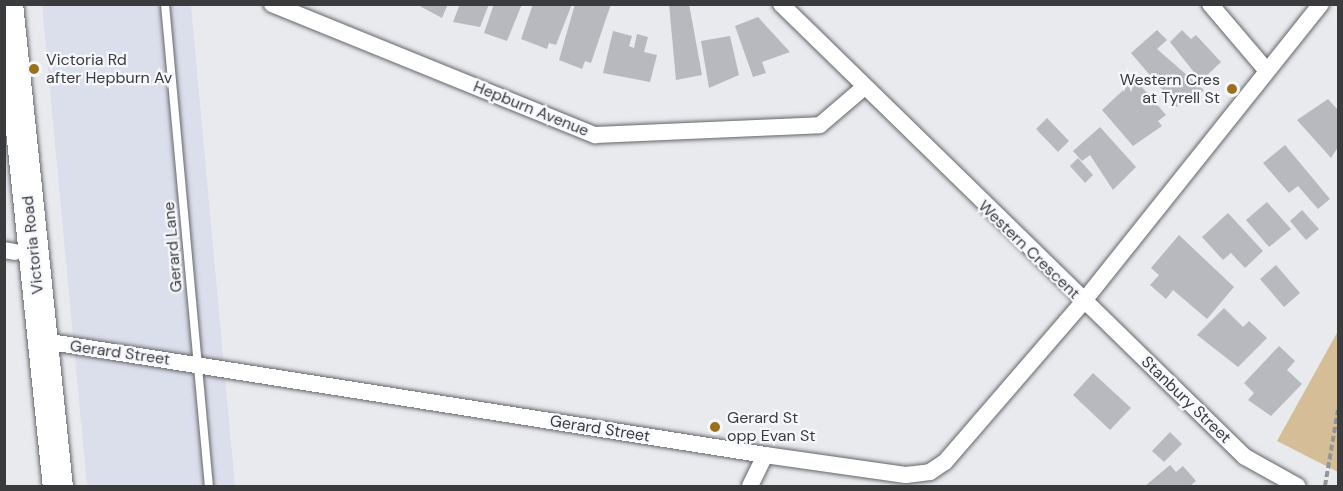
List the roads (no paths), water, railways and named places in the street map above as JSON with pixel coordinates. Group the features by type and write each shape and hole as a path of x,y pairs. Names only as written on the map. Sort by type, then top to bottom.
{"highway":[{"name":"Victoria Road","path":"8,4 58,486"},
{"name":"Victoria Road","path":"4,165 10,251 38,486"}],"street":[{"name":"Hepburn Avenue","path":"272,4 595,135 820,125 862,89"},
{"name":"Western Crescent","path":"781,4 862,89 1083,302 1321,4"},
{"path":"1210,4 1267,71"},
{"name":"Gerard Street","path":"44,341 765,455 906,475 930,472 945,462 1083,302"},
{"name":"Stanbury Street","path":"1083,302 1245,457 1297,486"},
{"path":"750,486 765,455"}],"lane":[{"name":"Gerard Lane","path":"165,4 209,486"}],"place":[{"name":"Victoria Rd after Hepburn Av","path":"34,69"},
{"name":"Western Cres at Tyrell St","path":"1232,89"},
{"name":"Gerard St opp Evan St","path":"715,427"}]}
